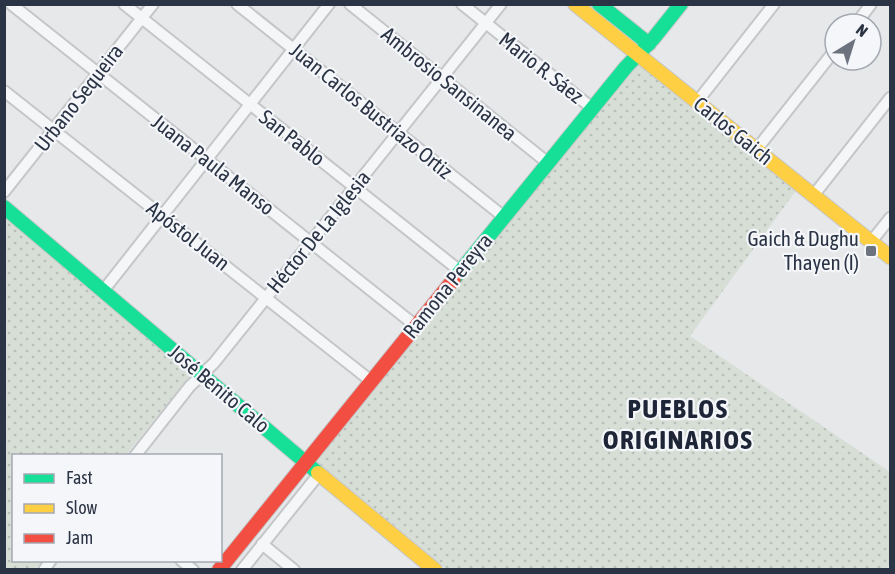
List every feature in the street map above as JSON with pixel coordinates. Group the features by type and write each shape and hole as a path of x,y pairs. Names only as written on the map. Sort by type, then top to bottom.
{"street":[{"name":"Juana Paula Manso","path":"11,4 416,326"},
{"name":"San Pablo","path":"124,4 460,271"},
{"name":"Urbano Sequeira","path":"4,192 153,4"},
{"name":"Juan Carlos Bustriazo Ortiz","path":"237,4 504,217"},
{"path":"103,291 329,4"},
{"name":"Ambrosio Sansinanea","path":"350,4 548,163"},
{"name":"Mario R. Sáez","path":"462,4 592,108"},
{"name":"Héctor De La Iglesia","path":"137,454 190,386 214,363 267,298 501,4"},
{"name":"Carlos Gaich","path":"575,4 891,257"},
{"path":"599,4 649,44"},
{"name":"Ramona Pereyra","path":"219,570 592,108 681,4"},
{"path":"697,102 774,4"},
{"path":"756,150 823,65"},
{"name":"Apóstol Juan","path":"4,91 372,381"},
{"path":"813,196 891,98"},
{"name":"José Benito Calo","path":"4,207 435,570"},
{"path":"871,242 891,218"},
{"path":"242,570 319,474"},
{"path":"262,544 294,570"}],"shaded area":[{"path":"636,62 797,189 690,336 890,472 890,564 886,570 446,569 316,461"},
{"path":"4,217 190,375 127,454 12,454 12,562 41,562 35,569 5,569"}],"traffic: fast":[{"path":"599,4 649,44"},
{"path":"454,279 626,67 653,39 681,4"},
{"path":"4,207 318,473"}],"traffic: slow":[{"path":"575,4 890,257"},
{"path":"318,473 435,570"}],"traffic: jam":[{"path":"219,570 454,279"}],"place":[{"name":"Gaich & Dughu Thayen (I)","path":"871,251"}],"district":[{"name":"PUEBLOS ORIGINARIOS","path":"678,424"}]}
